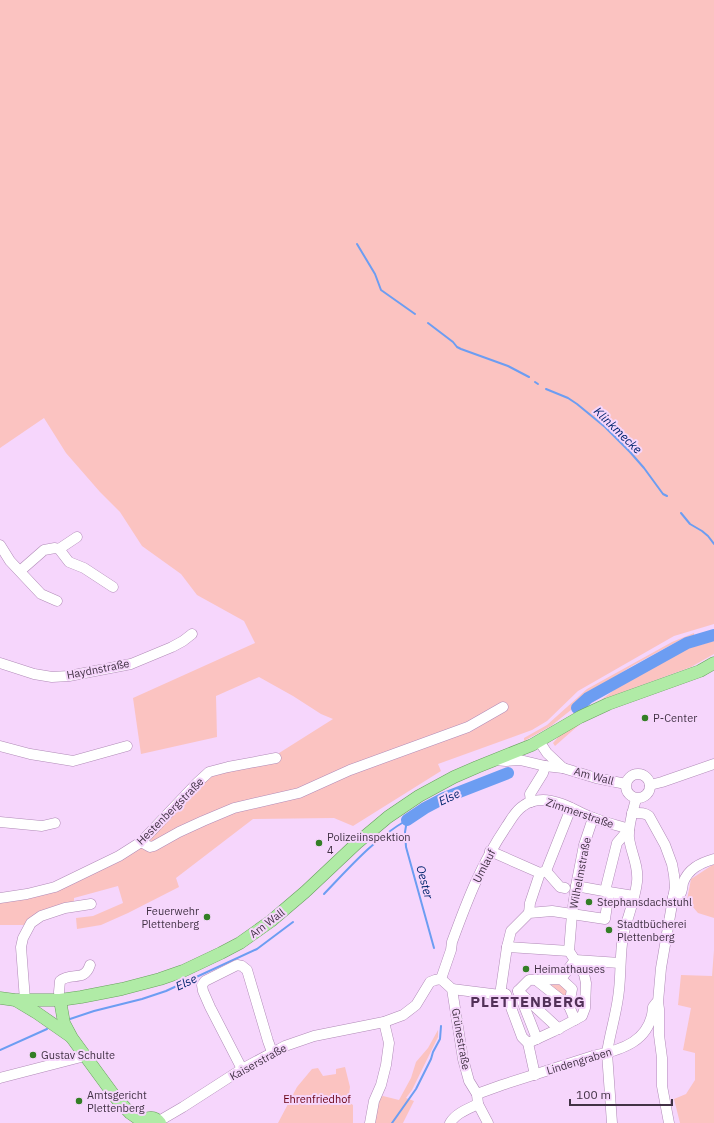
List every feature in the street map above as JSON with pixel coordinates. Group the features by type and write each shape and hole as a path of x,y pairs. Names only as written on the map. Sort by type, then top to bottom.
{"main road":[{"path":"536,743 580,717 608,704 700,671 714,663"},
{"name":"Am Wall","path":"20,1000 60,1000 115,991 156,980 189,968 221,953 240,943 282,911 305,892 357,843 388,817 419,796 447,781 493,760 536,743"},
{"path":"0,998 20,1000 72,1038"},
{"path":"55,1026 51,1017 51,1010 60,1000 64,1023 72,1038 121,1104 142,1122 150,1117 155,1118 159,1122"}],"street":[{"path":"20,571 44,550 55,548 59,549 77,537"},
{"path":"0,546 10,561 41,594 57,601"},
{"path":"59,549 69,562 84,568 113,587"},
{"name":"Haydnstraße","path":"0,663 34,674 52,677 69,676 131,664 172,647 192,634"},
{"path":"141,842 150,847 154,846 191,826 234,808 299,793 350,770 468,727 502,707"},
{"path":"532,802 530,794 543,773 544,766 532,756 531,752 536,743"},
{"name":"Am Wall","path":"536,743 563,768"},
{"path":"0,746 30,754 73,761 127,746"},
{"name":"Hestenbergstraße","path":"0,898 27,894 55,887 119,856 141,842 209,772 276,758"},
{"name":"Am Wall","path":"493,760 520,760 544,766 563,768 596,778 626,784"},
{"path":"650,785 714,764"},
{"path":"637,774 646,777 650,785 650,790 646,796 642,798 636,799 628,794 626,790 626,781 630,777 637,774"},
{"path":"612,1123 606,1053 618,996 623,936 637,884 638,869 630,839 629,829 636,799"},
{"name":"Zimmerstraße","path":"532,802 547,800 593,818 629,829"},
{"name":"Umlauf","path":"441,979 463,912 475,881 490,851 514,815 523,806 532,802"},
{"path":"570,808 530,903 529,912 511,932 507,948 503,995 522,1037 532,1041 582,1016 585,1008 586,983 584,974 569,951 572,914 605,920 607,891 617,843 629,829"},
{"path":"632,813 643,813 649,816 665,845 673,869 675,887 674,897 659,968 658,1002 659,1035 662,1058 662,1086 669,1123"},
{"name":"Wilhelmstraße","path":"529,912 552,911 572,914 572,888 593,818"},
{"path":"0,822 42,826 56,824"},
{"path":"490,851 543,872 560,887 607,891 634,896"},
{"path":"674,897 677,898 680,896 684,880 694,867 705,861 714,859"},
{"path":"20,1000 21,947 23,938 31,923 41,916 65,908 91,904"},
{"path":"507,948 569,951"},
{"path":"575,960 620,963"},
{"path":"561,979 575,960"},
{"path":"60,1000 60,981 64,978 84,975 90,965"},
{"path":"242,1069 203,991 202,985 205,981 237,965 242,966 247,970 272,1052"},
{"path":"441,979 452,989 503,995 518,991 529,980 561,979 572,989"},
{"name":"Kaiserstraße","path":"159,1122 242,1069 285,1046 314,1036 394,1020 411,1010 416,1005 430,982 441,979"},
{"path":"536,980 568,1006 575,1020"},
{"path":"572,989 586,983"},
{"name":"Grünestraße","path":"452,989 463,1059 469,1081 488,1123"},
{"path":"568,1006 572,989"},
{"path":"518,991 559,1028"},
{"path":"518,991 532,1041 535,1075"},
{"name":"Lindengraben","path":"450,1123 453,1118 477,1099 502,1084 627,1046 637,1040 650,1023 652,1007 658,1002"},
{"path":"370,1123 374,1101 381,1085 386,1065 389,1043 384,1022"},
{"path":"0,1078 85,1056"}],"green space":[{"path":"0,0 714,0 714,624 674,636 578,691 547,721 532,730 438,764 441,771 353,826 334,818 253,819 176,878 179,887 101,925 77,929 76,918 93,916 123,903 118,886 74,898 74,903 26,925 0,925 0,898 27,894 119,856 209,772 268,760 333,719 321,714 259,677 216,696 217,737 141,754 133,698 255,643 244,621 197,595 181,574 142,546 120,512 100,492 66,453 44,418 0,448"},
{"path":"694,633 694,635 682,639 632,666 602,685 551,726 524,741 524,738 547,725 587,689 672,642"},
{"path":"714,641 714,654 691,667 601,700 634,675 682,650"},
{"path":"580,724 555,746 553,743 560,735"},
{"path":"714,864 714,918 698,913 687,900 691,879"},
{"path":"714,950 714,1123 680,1123 674,1099 686,1094 695,1080 695,1053 683,1050 691,1008 678,1005 681,975 712,976"},
{"path":"561,979 572,989 569,1006 536,980"},
{"path":"438,1030 438,1037 412,1090 406,1098 414,1101 403,1123 374,1123 376,1099 383,1096 399,1100 411,1078 416,1062 428,1048"},
{"name":"Ehrenfriedhof","path":"345,1067 350,1087 348,1102 353,1105 353,1123 278,1123 297,1087 312,1069 318,1068 323,1076 336,1074 336,1069"}],"waterway":[{"name":"Klinkmecke","path":"357,244 375,274 381,290 415,314"},
{"name":"Klinkmecke","path":"428,323 453,342 457,347 508,366 529,377"},
{"name":"Klinkmecke","path":"546,389 568,398 605,427 630,452 663,494 667,496"},
{"name":"Klinkmecke","path":"681,513 690,524 702,531 714,544"},
{"name":"Else","path":"577,708 588,698 687,643 714,635"},
{"name":"Else","path":"407,820 444,798 508,773"},
{"name":"Oester","path":"407,820 405,832 406,847 434,948"},
{"name":"Else","path":"324,894 373,845 407,820"},
{"name":"Else","path":"70,1019 166,991 257,949 293,922"},
{"name":"Oester","path":"392,1123 416,1089 440,1039 441,1026"},
{"name":"Else","path":"0,1050 47,1029"}],"place":[{"name":"P-Center","path":"645,718"},
{"name":"Polizeiinspektion 4","path":"319,843"},
{"name":"Stephansdachstuhl","path":"589,902"},
{"name":"Feuerwehr Plettenberg","path":"207,917"},
{"name":"Stadtbücherei Plettenberg","path":"609,930"},
{"name":"Heimathauses","path":"526,969"},
{"name":"Gustav Schulte","path":"33,1055"},
{"name":"Amtsgericht Plettenberg","path":"79,1101"}],"district":[{"name":"PLETTENBERG","path":"528,1001"}]}
